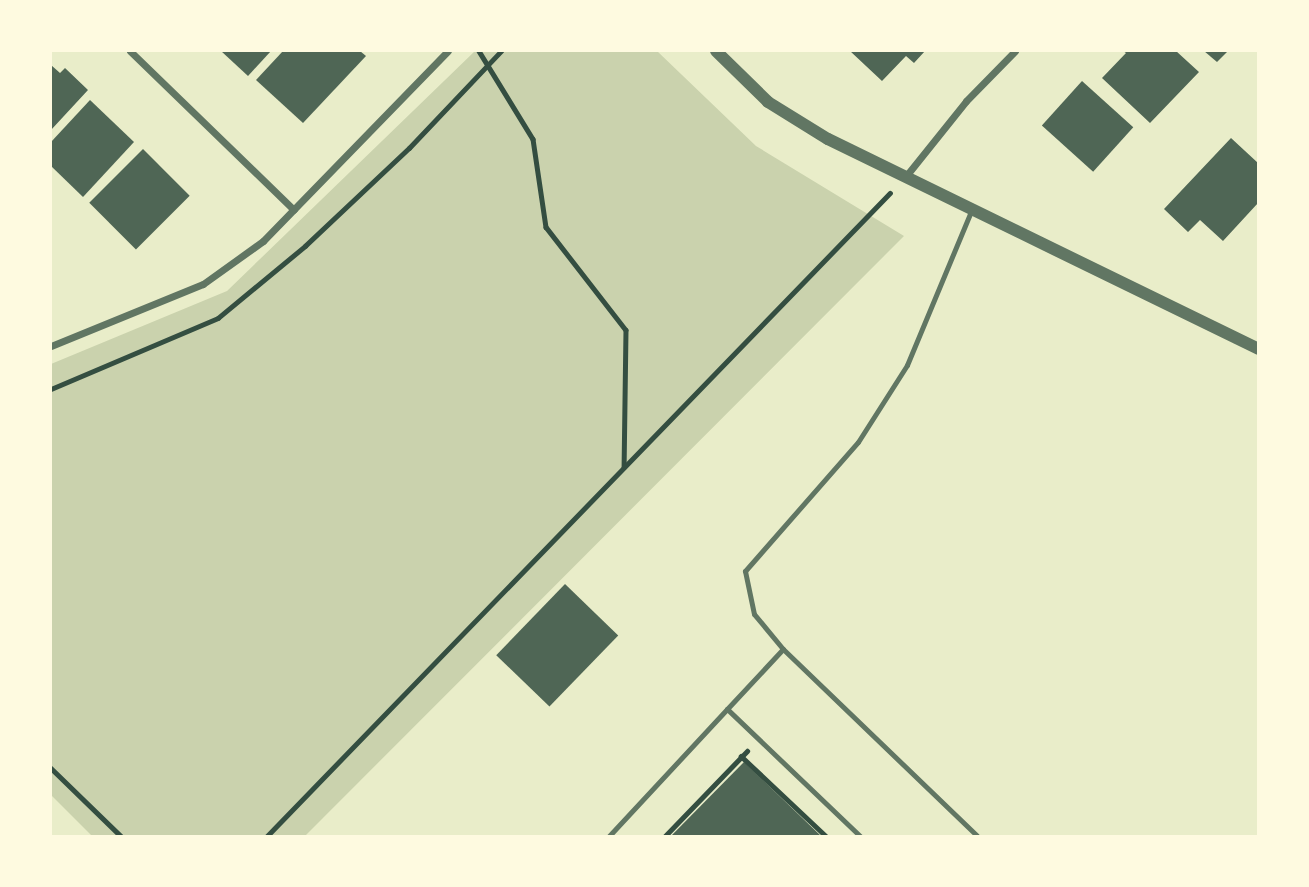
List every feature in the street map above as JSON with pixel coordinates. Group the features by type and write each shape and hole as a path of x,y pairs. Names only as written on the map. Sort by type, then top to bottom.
{"street":[{"path":"130,51 294,209"},
{"path":"51,346 203,284 263,241 448,51"},
{"path":"716,51 768,102 828,139 1258,349"},
{"path":"906,176 966,101 1015,51"}],"lane":[{"path":"972,209 900,376 858,442 745,571 754,614 783,649 977,836"},
{"path":"609,836 783,649"},
{"path":"727,709 860,836"}],"path":[{"path":"479,51 533,139 546,227 626,330 624,467"},
{"path":"267,836 906,176"},
{"path":"665,836 758,739"},
{"path":"741,756 826,836"},
{"path":"51,768 121,836"}],"green space":[{"path":"475,51 657,51 756,146 904,236 305,836 92,836 51,795 51,364 227,291"}],"building":[{"path":"221,51 271,51 248,76"},
{"path":"283,51 360,51 366,56 303,123 256,80"},
{"path":"850,51 925,51 914,63 906,56 882,81"},
{"path":"1123,51 1176,51 1199,72 1150,123 1102,78 1126,53"},
{"path":"1204,51 1228,51 1217,62"},
{"path":"51,65 60,73 65,68 88,90 51,130"},
{"path":"1082,81 1133,127 1093,172 1042,126"},
{"path":"90,100 134,142 83,197 51,166 51,142"},
{"path":"1231,138 1258,163 1258,203 1223,241 1200,220 1188,232 1164,209"},
{"path":"143,149 190,196 136,249 89,203"},
{"path":"565,584 618,635 549,707 496,655"},
{"path":"744,762 821,836 671,836"}]}
